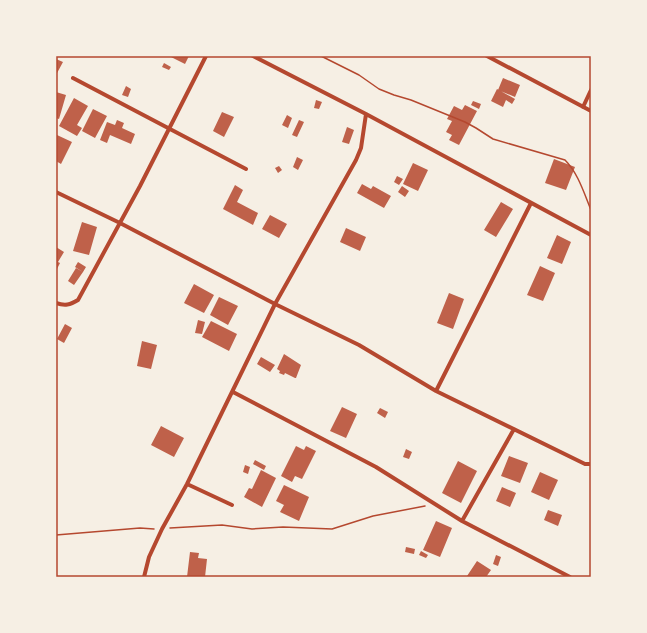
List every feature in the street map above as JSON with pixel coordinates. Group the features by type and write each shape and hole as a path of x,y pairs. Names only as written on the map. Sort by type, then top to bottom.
{"street":[{"path":"56,303 63,306 70,305 78,300 120,223 206,56"},
{"path":"253,56 366,114 591,235"},
{"path":"487,56 591,111"},
{"path":"73,78 246,169"},
{"path":"584,107 591,90"},
{"path":"144,577 149,557 162,529 187,484 275,304 356,160 361,148 366,114"},
{"path":"56,192 120,223 275,304 359,345 436,391 585,464 591,464"},
{"path":"436,391 530,203"},
{"path":"233,392 376,467 462,521 570,577"},
{"path":"462,521 514,429"},
{"path":"187,484 232,505"}],"path":[{"path":"321,56 359,75 379,89 465,122 493,140 565,160 576,176 591,210"},
{"path":"56,534 140,528 162,529 222,525 252,528 283,527 332,529 373,516 425,506"}],"building":[{"path":"189,56 185,64 171,57"},
{"path":"56,59 63,62 56,75"},
{"path":"164,63 171,67 169,70 162,67"},
{"path":"503,78 520,85 515,97 498,90"},
{"path":"126,86 131,89 128,97 122,95"},
{"path":"497,89 515,99 512,104 506,100 503,107 491,101"},
{"path":"56,92 66,95 59,119 56,118"},
{"path":"74,98 88,106 77,125 82,128 77,136 59,126"},
{"path":"316,100 322,102 319,109 314,108"},
{"path":"473,101 481,104 479,109 471,105"},
{"path":"465,105 477,111 459,145 449,140 452,135 446,132 452,121 447,119 454,106 462,110"},
{"path":"93,109 107,116 95,138 82,131"},
{"path":"222,112 234,117 224,137 213,131"},
{"path":"287,115 292,118 288,128 282,125"},
{"path":"117,120 124,123 122,128 135,134 131,144 110,135 107,143 100,140 107,122 115,125"},
{"path":"299,120 304,122 297,137 292,135"},
{"path":"347,127 354,130 349,144 342,142"},
{"path":"57,135 72,142 61,164 56,161"},
{"path":"297,157 303,160 298,170 293,167"},
{"path":"554,159 575,167 566,190 545,183"},
{"path":"413,163 428,170 418,191 403,184"},
{"path":"279,166 282,170 278,173 275,168"},
{"path":"397,176 403,179 399,185 394,182"},
{"path":"362,184 371,189 373,186 391,196 384,208 357,193"},
{"path":"235,185 243,190 237,202 258,213 253,225 223,209"},
{"path":"402,186 409,191 405,197 398,192"},
{"path":"501,202 513,209 496,237 484,230"},
{"path":"270,215 287,224 279,238 262,229"},
{"path":"82,222 97,227 89,255 73,251"},
{"path":"346,228 366,237 360,251 340,242"},
{"path":"557,235 571,242 562,264 547,258"},
{"path":"56,247 64,252 58,262 60,263 56,271"},
{"path":"78,262 86,267 83,272 75,267"},
{"path":"540,266 555,273 543,301 527,295"},
{"path":"76,268 83,272 74,285 68,281"},
{"path":"194,284 214,295 204,313 184,303"},
{"path":"449,293 464,299 453,329 437,323"},
{"path":"219,297 238,306 228,325 210,315"},
{"path":"198,320 205,322 202,334 195,333"},
{"path":"211,321 237,334 229,351 202,337"},
{"path":"65,324 72,328 64,343 57,339"},
{"path":"142,341 157,345 151,369 137,366"},
{"path":"284,354 301,365 296,378 285,373 284,375 279,373 280,371 277,369"},
{"path":"261,357 275,365 270,372 257,364"},
{"path":"342,407 357,414 346,438 330,431"},
{"path":"380,408 388,412 385,418 377,413"},
{"path":"161,426 184,438 174,457 151,445"},
{"path":"296,446 304,450 306,446 316,451 302,479 295,476 292,482 281,476"},
{"path":"406,449 412,452 409,459 403,457"},
{"path":"509,456 528,463 520,483 501,476"},
{"path":"255,460 266,466 264,470 253,464"},
{"path":"458,461 477,471 461,503 442,493"},
{"path":"245,465 250,467 248,474 243,472"},
{"path":"261,470 276,478 262,507 244,497 249,488 252,489"},
{"path":"540,472 558,480 549,500 531,492"},
{"path":"284,485 309,497 299,521 280,512 284,505 276,501"},
{"path":"502,487 516,493 510,507 496,501"},
{"path":"548,510 562,515 558,526 544,520"},
{"path":"436,521 452,528 440,557 423,550"},
{"path":"406,547 415,549 414,554 405,552"},
{"path":"421,551 428,555 426,558 419,555"},
{"path":"190,552 199,553 198,558 207,559 205,577 187,577"},
{"path":"496,555 501,557 498,566 493,564"},
{"path":"477,561 491,570 486,577 467,576"}]}
